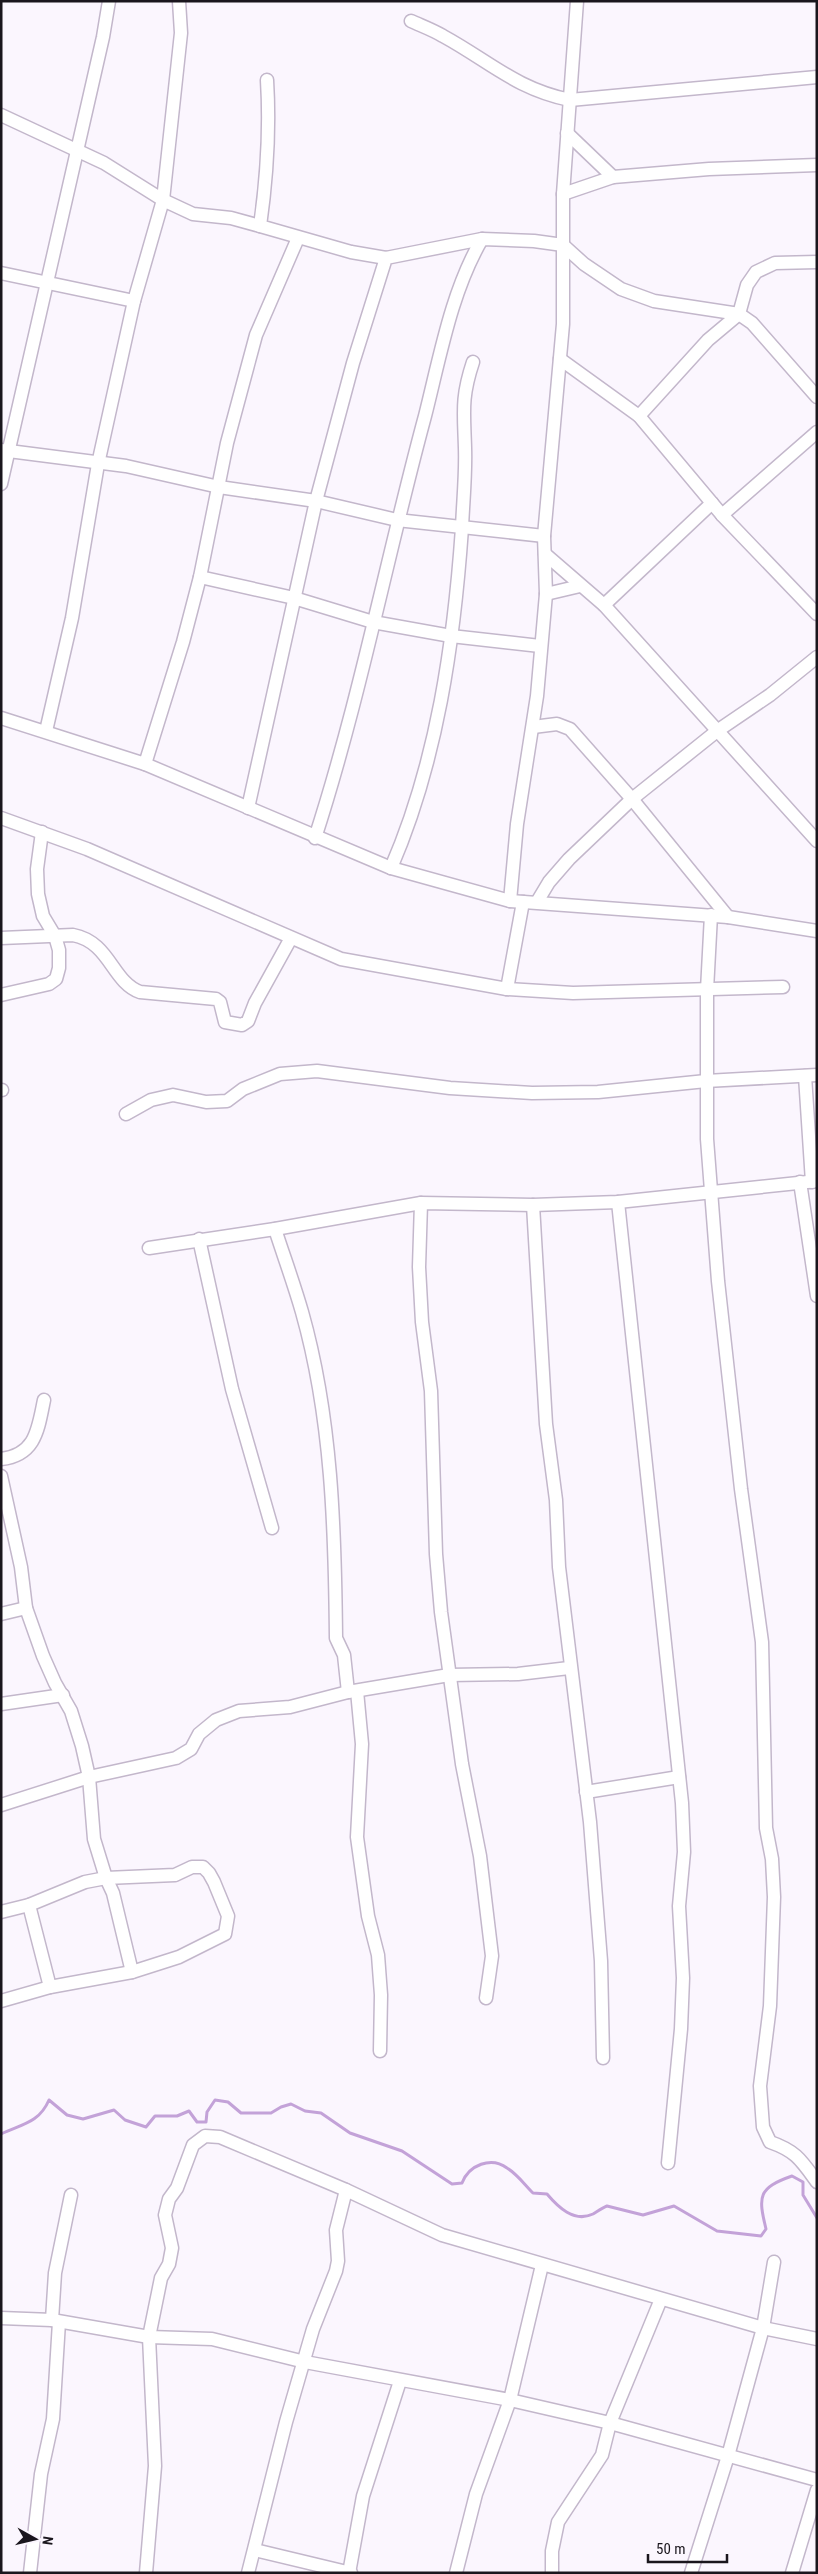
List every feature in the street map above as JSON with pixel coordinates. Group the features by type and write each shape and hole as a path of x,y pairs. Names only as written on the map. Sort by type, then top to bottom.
{"street":[{"path":"1,484 4,451 78,152 109,1"},
{"path":"46,731 72,618 98,464 134,301 163,200 181,33 179,1"},
{"path":"507,989 516,901 517,824 533,727 546,594 544,536 560,359 563,194 577,1"},
{"path":"411,22 444,36 511,79 544,95 570,100 817,77"},
{"path":"260,226 266,185 267,80"},
{"path":"1,115 104,163 163,200 193,214 231,218 370,257 386,258 482,240 534,241 563,245 584,264 621,289 654,301 739,314 752,323 817,397"},
{"path":"568,133 613,177"},
{"path":"563,194 613,177 709,169 817,165"},
{"path":"145,764 184,642 200,577 227,443 256,335 298,238"},
{"path":"315,838 340,755 397,520 452,314 466,270 482,240"},
{"path":"248,808 316,501 348,382 386,258"},
{"path":"639,416 708,340 739,314 747,285 756,272 775,263 817,262"},
{"path":"1,273 134,301"},
{"path":"560,359 639,416 722,515 817,614"},
{"path":"391,868 422,786 436,728 451,636 462,529 465,448 463,420 464,390 473,362"},
{"path":"722,515 817,432"},
{"path":"4,451 126,466 219,487 316,501 397,520 462,529 544,536"},
{"path":"604,605 712,503"},
{"path":"545,554 604,605 716,731 816,839"},
{"path":"200,577 294,598 373,622 451,636 540,646"},
{"path":"546,594 580,586"},
{"path":"537,902 549,882 569,859 632,799 716,731 770,695 817,657"},
{"path":"1,718 145,764 315,838 391,868 516,901 711,915 817,931"},
{"path":"533,727 557,724 570,729 632,799 728,917"},
{"path":"1,818 42,832 341,959 507,989 573,993 782,986"},
{"path":"1,995 49,984 56,979 59,968 59,950 55,936 43,916 38,894 37,869 42,832"},
{"path":"711,915 707,990 707,1139 718,1281 740,1479 762,1642 766,1828 772,1859 774,1897 770,2006 760,2086 763,2127 770,2142 788,2148 800,2158 817,2182"},
{"path":"1,938 84,937 95,944 130,989 140,992 216,999 220,1002 225,1022 242,1025 248,1021 255,1003 291,938"},
{"path":"126,1114 151,1100 173,1095 206,1102 227,1101 243,1089 280,1074 317,1071 450,1088 532,1093 598,1092 706,1081 811,1076 810,1182 817,1296"},
{"path":"148,1248 275,1229 422,1203 533,1204 618,1202 712,1194 810,1182"},
{"path":"618,1202 679,1777 684,1852 679,1906 683,1978 675,2108 668,2163"},
{"path":"422,1203 419,1267 422,1322 431,1391 436,1554 449,1675 480,1856 492,1956 486,1998"},
{"path":"533,1204 546,1424 556,1500 559,1567 586,1792 601,1961 603,2058"},
{"path":"275,1229 302,1313 318,1389 333,1512 336,1638 344,1655 362,1744 357,1837 368,1916 378,1955 381,1995 380,2051"},
{"path":"199,1240 232,1389 272,1528"},
{"path":"1,1459 16,1457 31,1444 38,1427 44,1400"},
{"path":"1,1476 21,1567 26,1608 43,1656 55,1683 63,1695 80,1738 89,1777 94,1839 106,1878 113,1893 132,1972"},
{"path":"1,1614 26,1608"},
{"path":"1,1805 89,1777 176,1758 191,1749 199,1734 216,1720 239,1711 290,1707 352,1692 449,1675 518,1674 570,1668"},
{"path":"1,1704 63,1695"},
{"path":"586,1792 679,1777"},
{"path":"1,1912 29,1905 64,1889 85,1882 106,1878 175,1875 192,1867 203,1867 210,1873 228,1916 225,1934 179,1957 132,1972 50,1986 1,2001"},
{"path":"29,1905 50,1986"},
{"path":"146,2573 155,2466 149,2337 161,2278 169,2264 172,2248 166,2215 169,2199 177,2188 193,2145 205,2136 220,2137 346,2190 442,2236 763,2328 817,2339"},
{"path":"248,2573 286,2422 305,2362 313,2329 336,2271 338,2261 336,2230 346,2190"},
{"path":"30,2573 41,2474 53,2419 56,2321 55,2273 71,2195"},
{"path":"691,2573 728,2456 763,2328 774,2262"},
{"path":"456,2573 476,2494 510,2400 542,2265"},
{"path":"552,2573 552,2551 558,2522 602,2455 610,2423 661,2299"},
{"path":"1,2318 56,2321 149,2337 212,2339 305,2362 510,2400 610,2423 817,2480"},
{"path":"255,2550 350,2573 363,2496 400,2380"},
{"path":"792,2573 817,2490"}],"waterway":[{"path":"1,2134 35,2118 45,2108 49,2100 67,2115 83,2119 114,2110 125,2120 146,2127 155,2116 177,2116 189,2111 197,2122 206,2122 207,2112 215,2100 228,2102 241,2113 271,2113 291,2104 305,2111 321,2113 350,2133 402,2151 452,2184 462,2183 470,2171 481,2164 501,2164 514,2173 533,2193 547,2194 556,2204 573,2215 586,2216 607,2206 643,2215 674,2206 717,2231 761,2236 766,2229 762,2208 763,2195 772,2185 792,2176 803,2182 803,2195 817,2218"}]}
